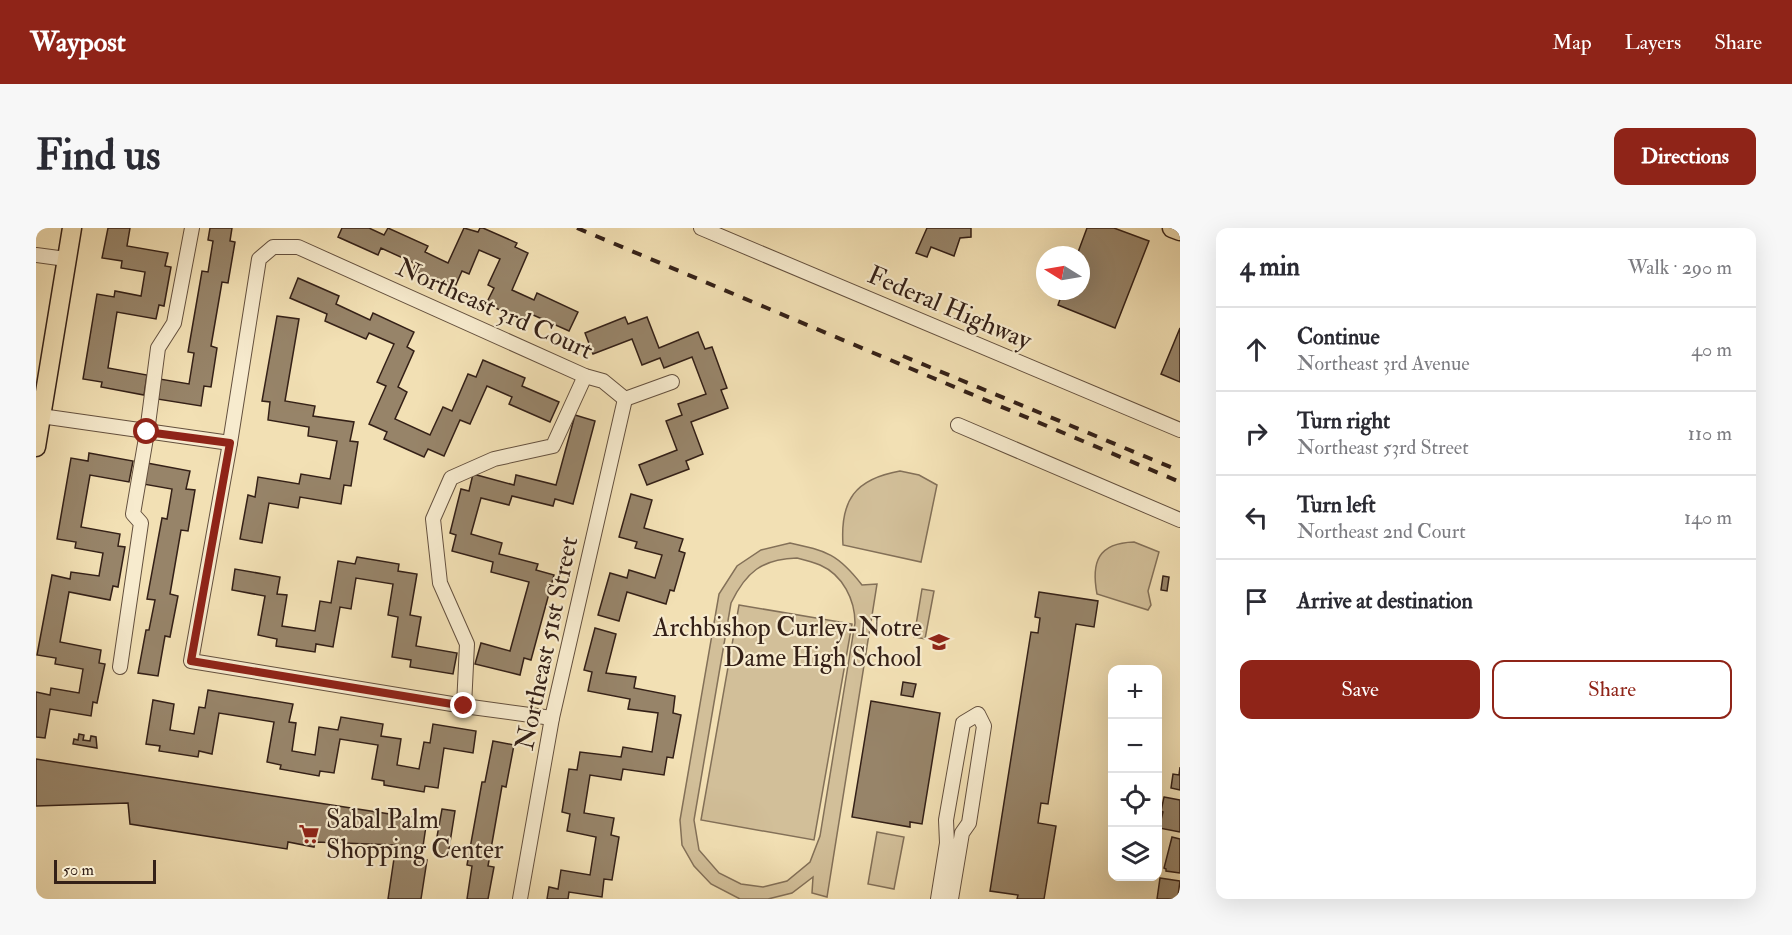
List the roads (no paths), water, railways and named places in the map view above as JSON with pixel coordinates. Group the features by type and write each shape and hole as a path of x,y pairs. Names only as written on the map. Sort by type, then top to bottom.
{"main road":[{"path":"36,447 72,228"},
{"path":"1172,228 1180,231"}],"street":[{"path":"120,666 141,524 133,514 158,348 174,323 192,228"},
{"name":"Federal Highway","path":"701,228 1180,430"},
{"name":"Northeast 3rd Court","path":"230,443 259,259 273,247 298,247 585,376 603,381 625,399"},
{"path":"36,255 66,259"},
{"path":"464,706 466,644 440,583 433,519 451,478 494,459 554,446 585,376"},
{"path":"625,399 672,382"},
{"name":"Northeast 51st Street","path":"520,899 552,718 625,399"},
{"path":"41,416 230,443 191,661 464,706 552,718"},
{"path":"958,425 1180,520"},
{"path":"938,899 947,843 946,820 963,723 978,714 984,726 969,823 962,833 951,899"}],"railway":[{"path":"577,228 1180,482"},
{"path":"903,356 1180,471"}],"place":[{"name":"Archbishop Curley-Notre Dame High School","path":"939,642"},
{"name":"Sabal Palm Shopping Center","path":"309,834"}]}
